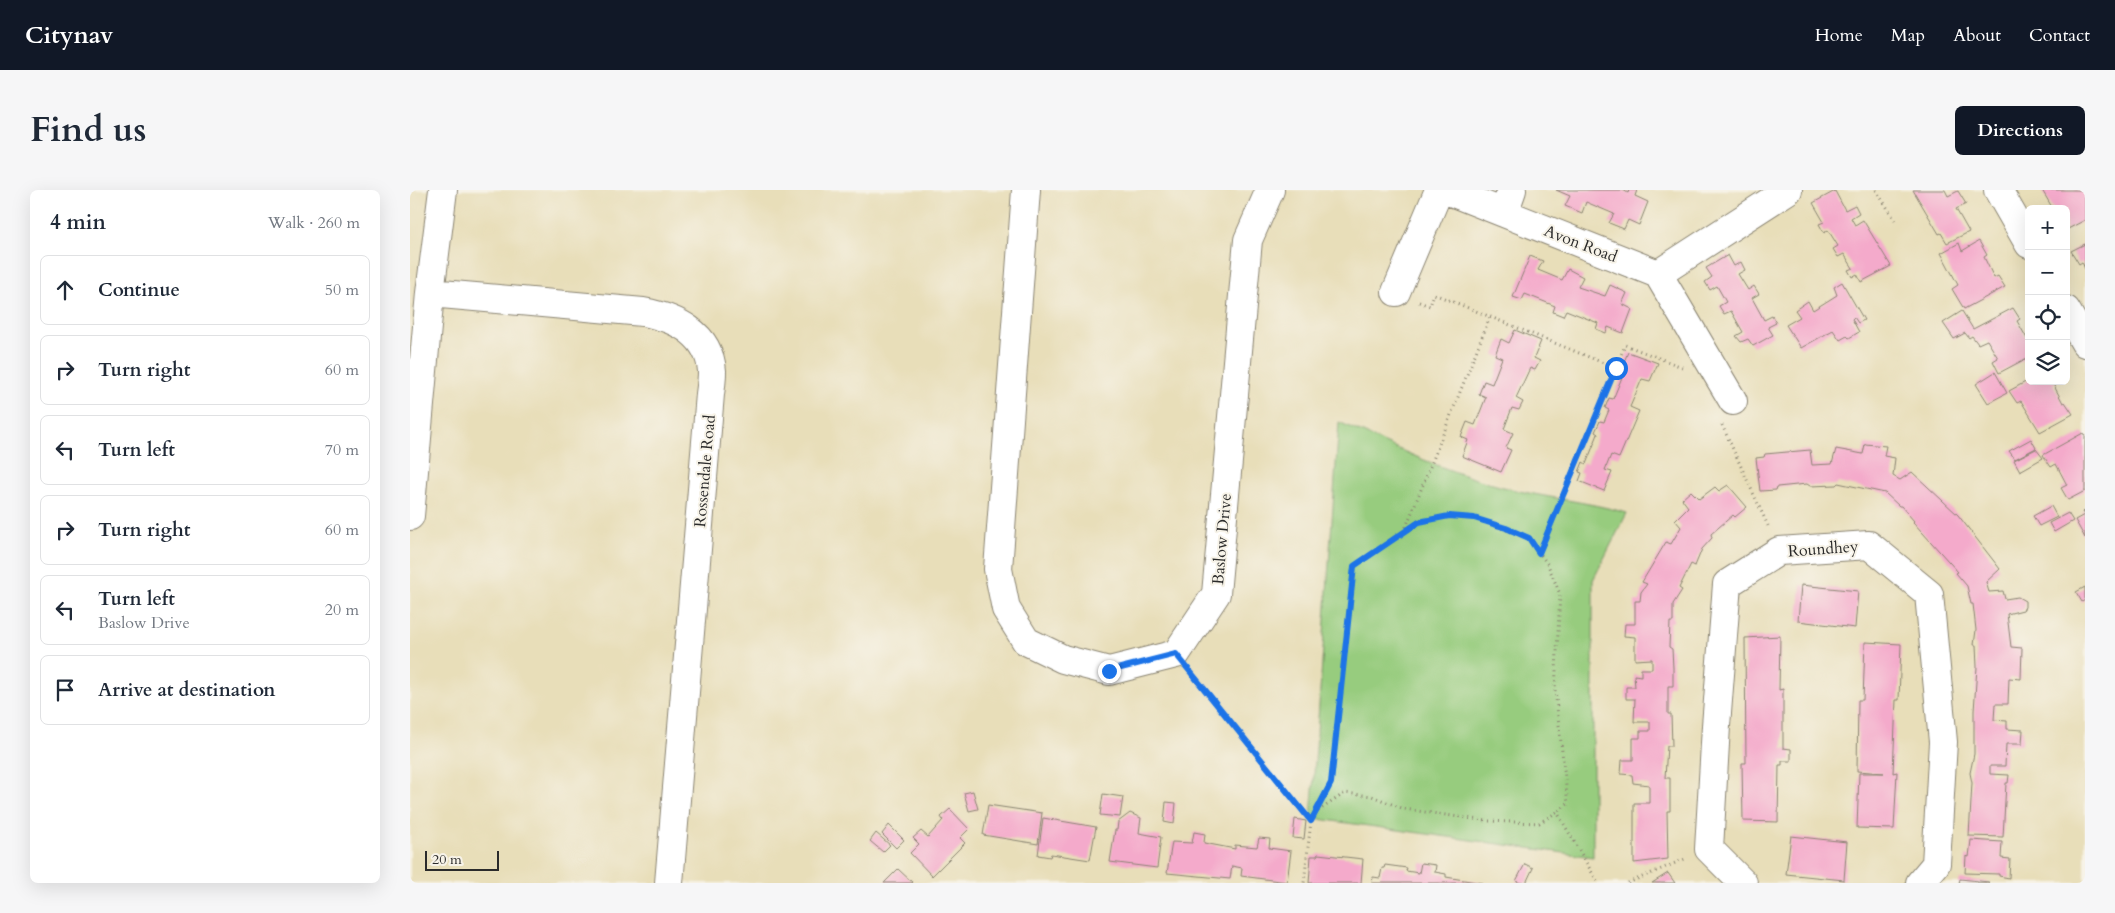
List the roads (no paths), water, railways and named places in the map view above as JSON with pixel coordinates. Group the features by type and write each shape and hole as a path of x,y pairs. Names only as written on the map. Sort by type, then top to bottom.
{"street":[{"path":"410,516 430,293 443,190"},
{"name":"Baslow Drive","path":"1026,190 998,569 1006,609 1026,641 1063,659 1109,671 1176,654 1216,594 1248,240 1270,190"},
{"path":"1396,292 1439,190"},
{"name":"Avon Road","path":"1446,190 1508,202 1658,274"},
{"path":"1728,392 1658,274 1788,190"},
{"path":"1998,190 2025,237"},
{"name":"Rossendale Road","path":"430,293 643,312 660,316 685,326 696,336 709,358 712,371 710,404 669,883"},
{"path":"2070,317 2085,344"},
{"name":"Roundhey","path":"1743,883 1709,850 1716,726 1728,584 1779,551 1869,545 1929,594 1942,742 1936,864 1920,883"}]}
